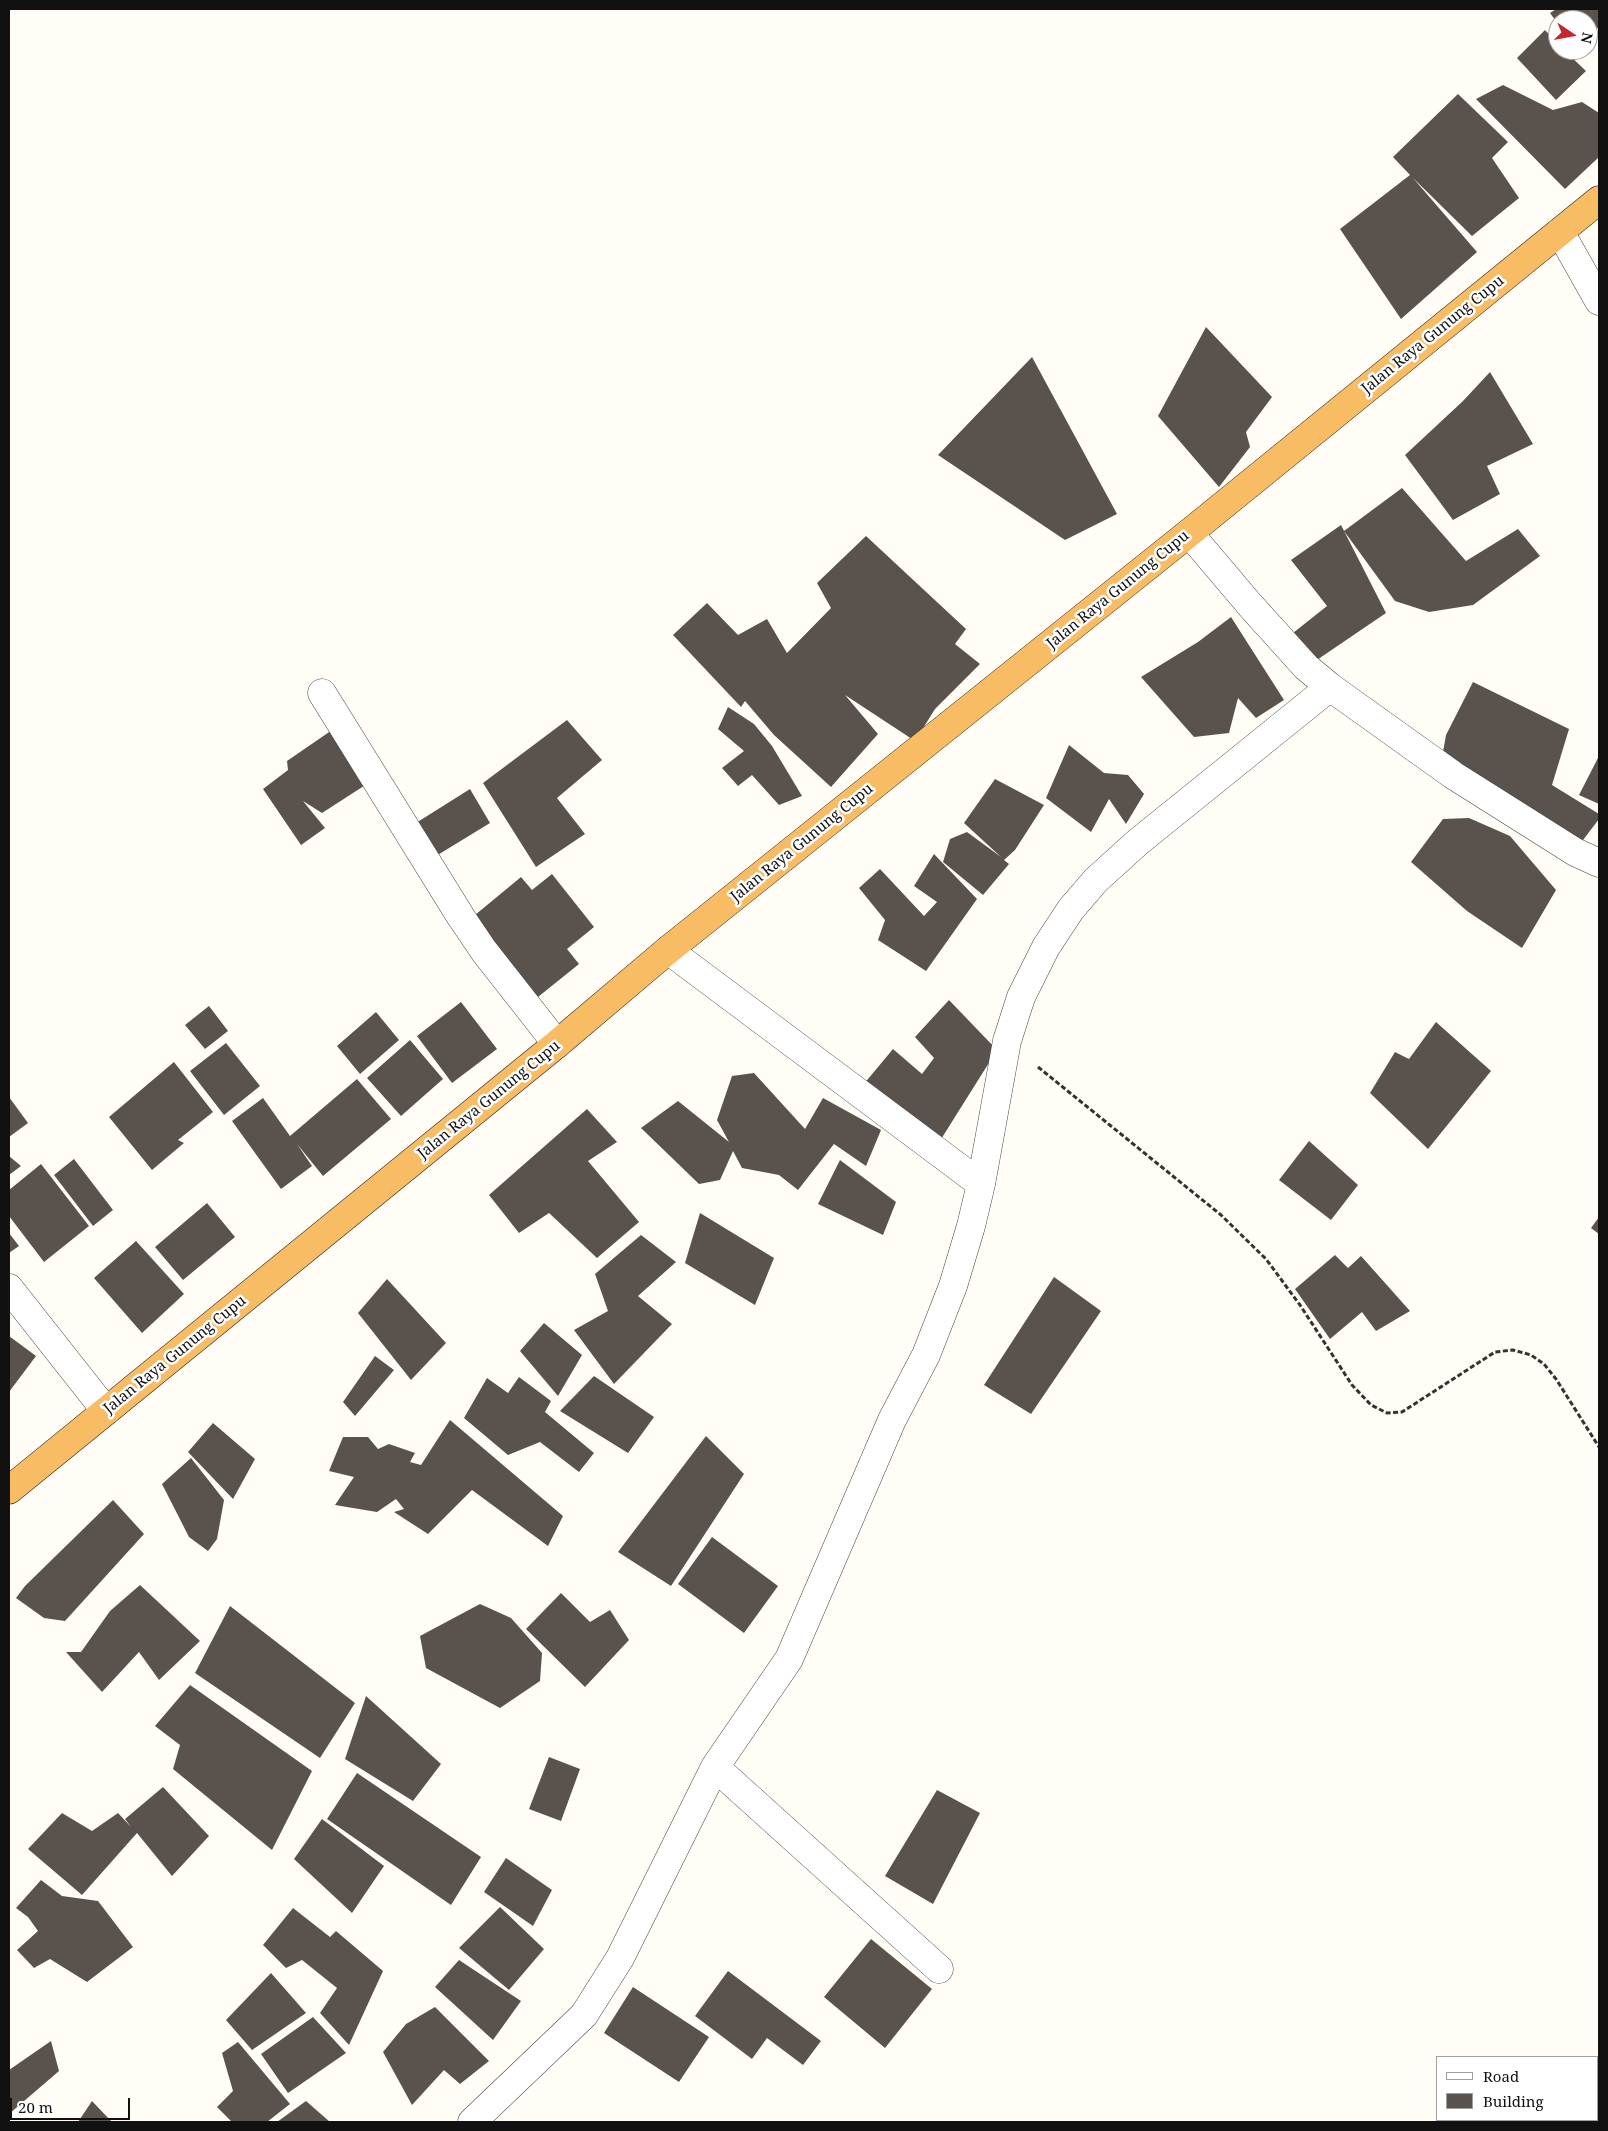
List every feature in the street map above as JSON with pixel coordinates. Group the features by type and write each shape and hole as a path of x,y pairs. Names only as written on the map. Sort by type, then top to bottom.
{"highway":[{"name":"Jalan Raya Gunung Cupu","path":"9,1490 557,1044 668,950 1189,533 1599,200"}],"street":[{"path":"1560,232 1599,300"},
{"path":"1189,533 1306,667 1330,687 1453,776 1575,852 1599,863"},
{"path":"472,2122 584,2015 620,1958 715,1767 789,1659 892,1420 926,1355 953,1286 981,1184 1006,1041 1021,997 1046,947 1071,908 1096,880 1138,842 1330,687"},
{"path":"322,693 461,917 490,958 557,1044"},
{"path":"668,950 981,1184"},
{"path":"9,1288 106,1411"},
{"path":"715,1767 939,1969"}],"path":[{"path":"1006,1041 1221,1215 1266,1259 1300,1305 1352,1385 1371,1405 1387,1413 1402,1412 1494,1352 1513,1350 1531,1355 1544,1364 1556,1379 1599,1447"}],"building":[{"path":"1599,9 1599,27 1598,10 1554,10"},
{"path":"1545,30 1548,33 1548,60 1574,60 1586,71 1556,100 1517,58"},
{"path":"1503,85 1553,110 1582,102 1599,113 1599,157 1565,189 1476,99"},
{"path":"1458,94 1508,142 1492,158 1519,198 1472,236 1413,178 1477,252 1401,319 1340,229 1410,175 1393,157"},
{"path":"1206,327 1272,397 1246,432 1250,447 1219,487 1158,416"},
{"path":"1032,357 1117,514 1065,540 938,455"},
{"path":"1490,372 1533,444 1487,466 1500,494 1453,520 1405,455 1463,401"},
{"path":"1402,488 1466,561 1518,529 1540,556 1473,605 1429,612 1395,601 1344,531"},
{"path":"1341,525 1386,613 1308,666 1293,633 1327,606 1291,560"},
{"path":"866,536 966,629 955,644 980,664 935,709 915,741 845,695 878,734 831,787 774,735 745,701 741,707 673,635 707,603 738,635 767,619 787,653 831,608 817,583"},
{"path":"1231,617 1284,700 1256,718 1238,698 1229,733 1194,737 1141,677 1198,642"},
{"path":"1473,682 1569,729 1552,785 1599,814 1599,819 1580,844 1442,758 1446,735"},
{"path":"728,707 754,724 772,746 802,796 779,805 752,775 738,786 722,768 744,751 718,729"},
{"path":"567,720 602,760 557,798 585,834 536,867 483,783"},
{"path":"335,728 370,782 322,813 303,801 325,828 301,845 263,789 288,770 287,761"},
{"path":"1069,745 1104,773 1128,775 1144,794 1126,824 1109,799 1091,832 1046,798"},
{"path":"1599,756 1599,804 1579,795"},
{"path":"995,779 1044,805 1015,850 1004,860 1009,864 983,895 943,862 950,839 967,832 1001,857 964,823"},
{"path":"470,789 490,823 436,856 416,823"},
{"path":"1469,818 1510,836 1556,890 1522,948 1467,911 1411,862 1443,819"},
{"path":"934,854 977,899 926,971 878,940 885,920 859,888 880,869 924,916 937,902 914,886"},
{"path":"552,874 594,927 567,949 579,964 533,1001 469,920 521,877 532,890"},
{"path":"949,1000 997,1050 938,1144 863,1085 893,1049 922,1074 934,1058 915,1037"},
{"path":"461,1002 497,1049 452,1083 417,1036"},
{"path":"209,1006 228,1031 205,1049 185,1025"},
{"path":"376,1012 399,1040 360,1074 337,1046"},
{"path":"1436,1022 1491,1071 1428,1149 1370,1093 1395,1052 1409,1059"},
{"path":"410,1040 443,1079 401,1116 367,1078"},
{"path":"226,1043 260,1086 224,1115 190,1071"},
{"path":"174,1062 213,1112 178,1140 184,1143 152,1170 109,1117"},
{"path":"754,1073 805,1129 823,1098 881,1130 866,1166 834,1144 798,1190 779,1175 742,1168 733,1151 720,1180 699,1184 641,1128 678,1101 729,1142 717,1120 732,1076"},
{"path":"357,1079 391,1119 323,1176 297,1144 312,1166 281,1189 232,1121 263,1098 290,1136"},
{"path":"9,1097 28,1123 9,1137"},
{"path":"587,1109 617,1142 588,1161 639,1222 597,1258 549,1213 519,1233 489,1195"},
{"path":"1309,1141 1358,1185 1331,1220 1279,1180"},
{"path":"9,1156 21,1166 9,1175"},
{"path":"74,1159 113,1210 93,1226 54,1175"},
{"path":"840,1160 896,1202 883,1235 818,1204"},
{"path":"41,1164 89,1226 44,1262 9,1216 9,1190"},
{"path":"207,1203 235,1237 183,1280 155,1247"},
{"path":"700,1213 774,1258 755,1305 685,1263"},
{"path":"1599,1217 1599,1234 1591,1228"},
{"path":"9,1233 19,1246 9,1253"},
{"path":"641,1235 676,1262 638,1296 672,1324 614,1384 574,1330 608,1311 595,1274"},
{"path":"136,1241 184,1294 142,1333 94,1278"},
{"path":"1335,1255 1348,1268 1361,1256 1410,1311 1376,1331 1362,1312 1330,1339 1295,1289"},
{"path":"1054,1277 1101,1311 1031,1414 984,1385"},
{"path":"387,1279 446,1343 411,1380 358,1313"},
{"path":"544,1323 582,1355 558,1396 520,1351"},
{"path":"9,1336 36,1356 9,1392"},
{"path":"375,1356 394,1370 355,1416 343,1402"},
{"path":"594,1376 654,1417 628,1453 560,1411"},
{"path":"519,1377 551,1401 545,1412 594,1453 579,1472 540,1442 508,1455 464,1418 487,1378 508,1393"},
{"path":"450,1420 563,1516 548,1546 472,1490 428,1534 394,1512 404,1509 396,1499 377,1512 335,1505 354,1477 329,1471 343,1437 368,1437 378,1449 389,1444 415,1453 410,1462 421,1465"},
{"path":"213,1423 255,1459 233,1499 188,1452"},
{"path":"706,1436 744,1474 671,1586 618,1552"},
{"path":"191,1458 224,1500 217,1539 208,1551 189,1537 162,1484"},
{"path":"113,1500 144,1534 65,1621 44,1618 16,1598 25,1586"},
{"path":"712,1537 778,1586 744,1633 678,1584"},
{"path":"140,1585 200,1641 159,1680 139,1652 102,1692 66,1652 81,1652 110,1611"},
{"path":"561,1593 590,1622 610,1610 629,1640 585,1687 526,1629"},
{"path":"480,1604 511,1618 542,1653 540,1681 500,1708 426,1668 420,1636"},
{"path":"230,1606 355,1703 320,1758 195,1673"},
{"path":"190,1685 312,1771 272,1850 173,1769 180,1745 155,1726"},
{"path":"366,1696 441,1764 413,1801 345,1759"},
{"path":"549,1757 580,1769 561,1821 529,1809"},
{"path":"357,1773 481,1857 451,1905 327,1819"},
{"path":"163,1787 209,1836 172,1876 137,1833 82,1895 28,1849 62,1813 92,1831 118,1813 131,1827 125,1819"},
{"path":"937,1790 980,1813 933,1904 885,1876"},
{"path":"322,1819 384,1866 352,1913 294,1859"},
{"path":"506,1858 552,1890 533,1926 484,1892"},
{"path":"41,1880 62,1896 98,1901 133,1947 87,1982 50,1959 34,1968 17,1950 38,1931 28,1917 16,1908"},
{"path":"500,1907 544,1949 509,1990 459,1948"},
{"path":"293,1908 330,1937 336,1931 383,1971 349,2045 320,2013 337,1988 302,1960 286,1968 263,1945"},
{"path":"871,1939 932,1989 885,2048 824,1997"},
{"path":"459,1960 521,2001 493,2040 435,1987"},
{"path":"728,1971 821,2041 803,2065 767,2038 752,2059 695,2016"},
{"path":"271,1973 306,2013 252,2050 226,2020"},
{"path":"633,1987 709,2037 679,2082 604,2033"},
{"path":"435,2007 489,2061 460,2084 444,2070 412,2105 383,2052 406,2024"},
{"path":"313,2017 346,2053 288,2093 261,2054"},
{"path":"51,2041 59,2071 9,2114 9,2070"},
{"path":"238,2042 290,2104 267,2122 232,2122 217,2107 233,2091 222,2053"},
{"path":"92,2101 112,2122 78,2122"},
{"path":"306,2101 330,2122 277,2122"}]}
